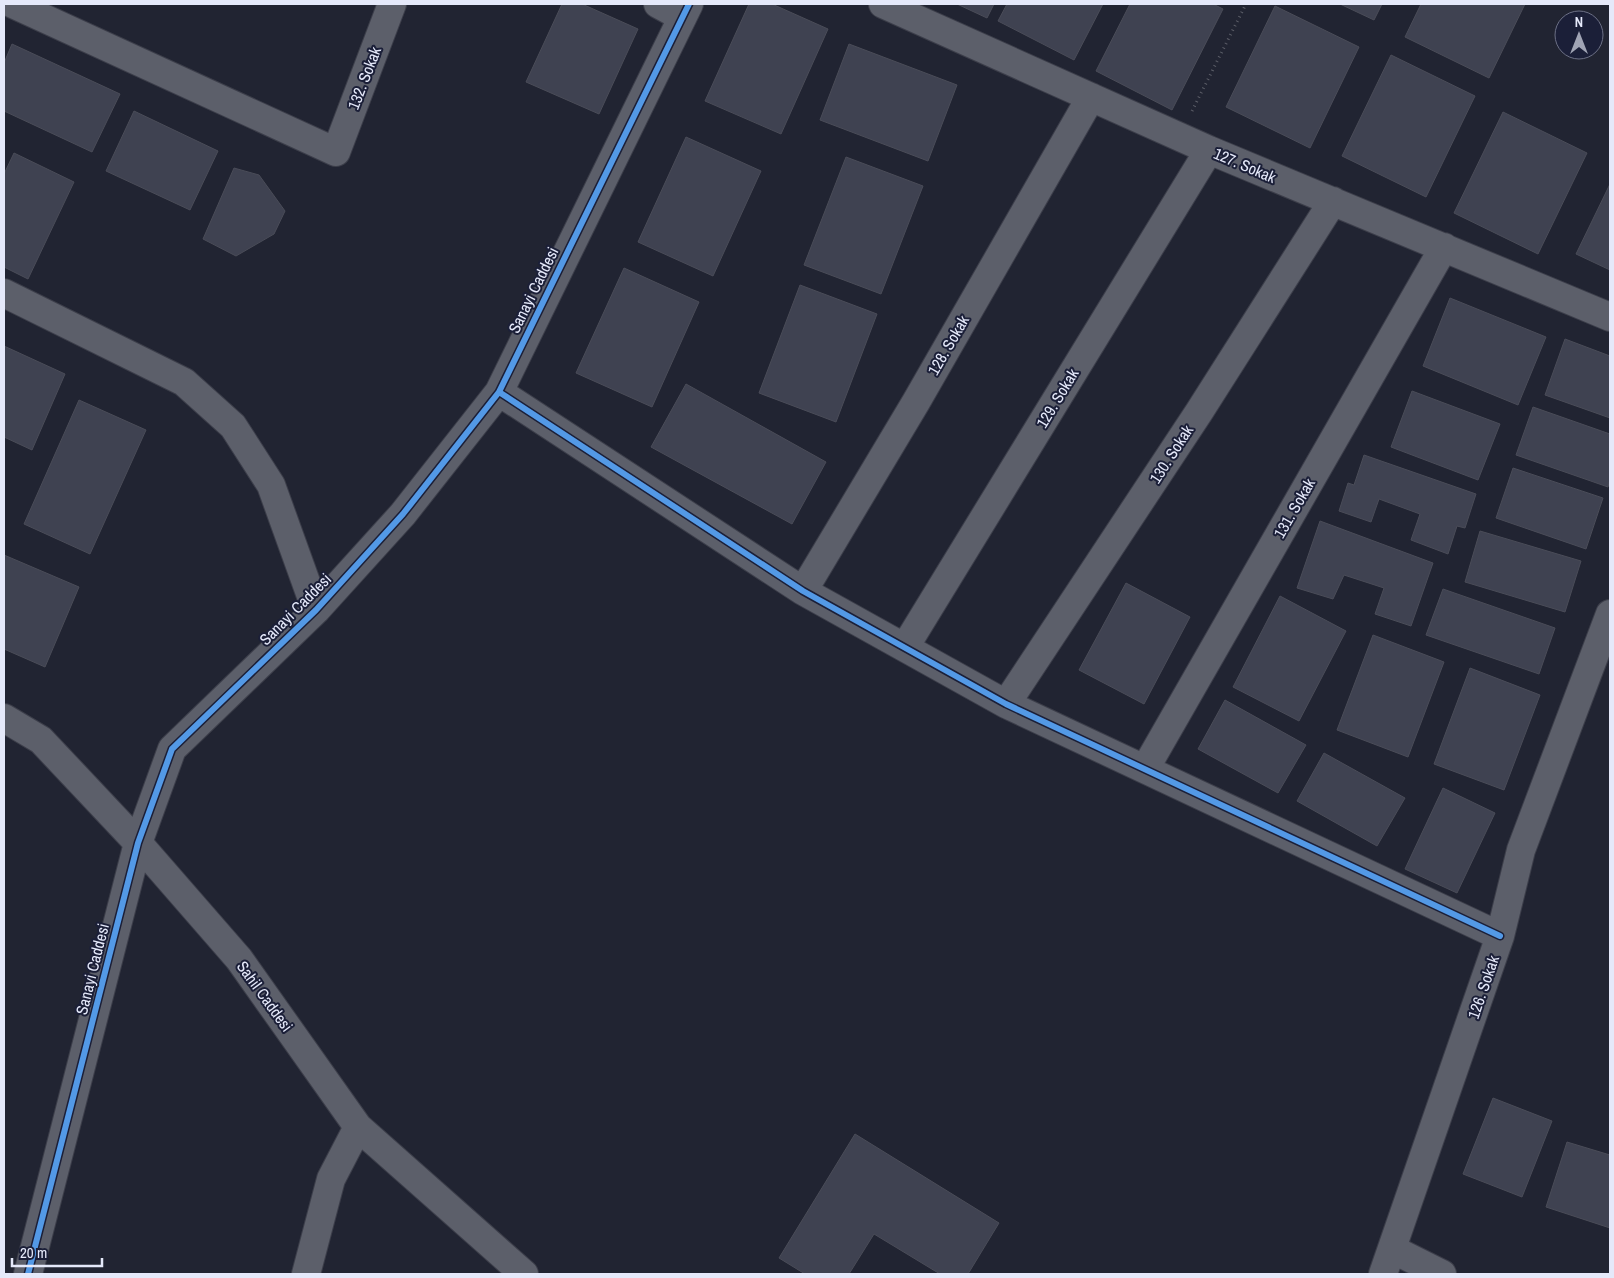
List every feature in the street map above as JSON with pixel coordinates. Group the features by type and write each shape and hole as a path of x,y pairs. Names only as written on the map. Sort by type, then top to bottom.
{"street":[{"name":"132. Sokak","path":"13,4 336,152 392,4"},
{"path":"658,4 685,11"},
{"name":"127. Sokak","path":"883,4 1208,150 1610,317"},
{"name":"Sanayi Caddesi","path":"28,1274 138,843 172,748 316,610 403,514 499,392 685,11"},
{"name":"128. Sokak","path":"803,591 916,402 1092,97"},
{"name":"129. Sokak","path":"905,646 1208,150"},
{"name":"130. Sokak","path":"1006,704 1199,412 1333,201"},
{"name":"131. Sokak","path":"1145,769 1444,248"},
{"path":"4,293 184,382 232,426 271,485 316,610"},
{"path":"499,392 803,591 905,646 1006,704 1500,936"},
{"name":"126. Sokak","path":"1383,1274 1500,936 1520,850 1610,614"},
{"name":"Sahil Caddesi","path":"4,718 41,740 138,843 239,959 358,1127 524,1274"},
{"path":"306,1274 331,1179 358,1127"},
{"path":"1392,1249 1442,1274"}],"path":[{"path":"1179,136 1246,4"}],"building":[{"path":"562,4 582,4 638,29 599,114 526,82"},
{"path":"749,4 772,4 828,29 781,134 705,101"},
{"path":"957,4 994,4 987,18"},
{"path":"1007,4 1103,4 1074,60 998,21"},
{"path":"1130,4 1213,4 1223,9 1172,110 1096,71"},
{"path":"1340,4 1382,4 1374,20"},
{"path":"1421,4 1525,4 1489,78 1405,37"},
{"path":"1275,6 1359,47 1310,148 1226,107"},
{"path":"12,44 120,94 92,152 4,111 4,63"},
{"path":"849,44 957,85 928,161 820,120"},
{"path":"1391,55 1475,96 1426,197 1342,156"},
{"path":"134,111 218,151 190,210 106,171"},
{"path":"1503,112 1587,153 1538,254 1454,213"},
{"path":"686,137 761,171 713,276 638,242"},
{"path":"14,153 74,182 28,279 4,267 4,174"},
{"path":"846,157 923,186 881,294 804,265"},
{"path":"234,168 259,175 285,211 274,234 236,256 203,239"},
{"path":"1610,184 1610,270 1576,254"},
{"path":"624,268 699,302 652,407 576,373"},
{"path":"800,285 877,314 836,422 759,393"},
{"path":"1450,298 1546,337 1518,405 1423,366"},
{"path":"1565,339 1610,356 1610,418 1545,395"},
{"path":"4,346 65,374 32,450 4,437"},
{"path":"686,384 826,462 792,524 651,447"},
{"path":"1412,391 1500,424 1478,480 1391,447"},
{"path":"79,400 146,430 90,554 24,524"},
{"path":"1533,407 1610,434 1610,479 1608,487 1516,455"},
{"path":"1364,455 1476,494 1465,528 1457,526 1448,554 1411,540 1420,514 1379,499 1371,522 1339,511 1348,483 1354,485"},
{"path":"1513,468 1603,498 1586,549 1496,518"},
{"path":"1320,521 1433,563 1411,626 1375,614 1384,588 1344,575 1333,599 1297,588"},
{"path":"1480,531 1581,561 1565,612 1465,582"},
{"path":"4,555 79,587 45,667 4,649"},
{"path":"1126,583 1190,617 1144,704 1079,670"},
{"path":"1443,589 1555,628 1539,674 1426,635"},
{"path":"1280,596 1346,631 1299,721 1233,687"},
{"path":"1373,635 1444,662 1408,757 1337,730"},
{"path":"1470,668 1540,695 1504,790 1434,764"},
{"path":"1225,700 1306,745 1278,793 1198,749"},
{"path":"1324,753 1405,798 1377,846 1297,801"},
{"path":"1443,788 1495,813 1457,893 1405,869"},
{"path":"1493,1098 1552,1121 1522,1197 1463,1174"},
{"path":"855,1134 999,1223 968,1274 940,1274 874,1234 849,1274 805,1274 779,1258"},
{"path":"1567,1142 1610,1155 1610,1228 1546,1207"}],"cycle path":[{"path":"28,1274 138,843 172,749 316,610 403,514 499,392 689,4"},
{"path":"499,392 803,591 1006,704 1500,936"}]}
